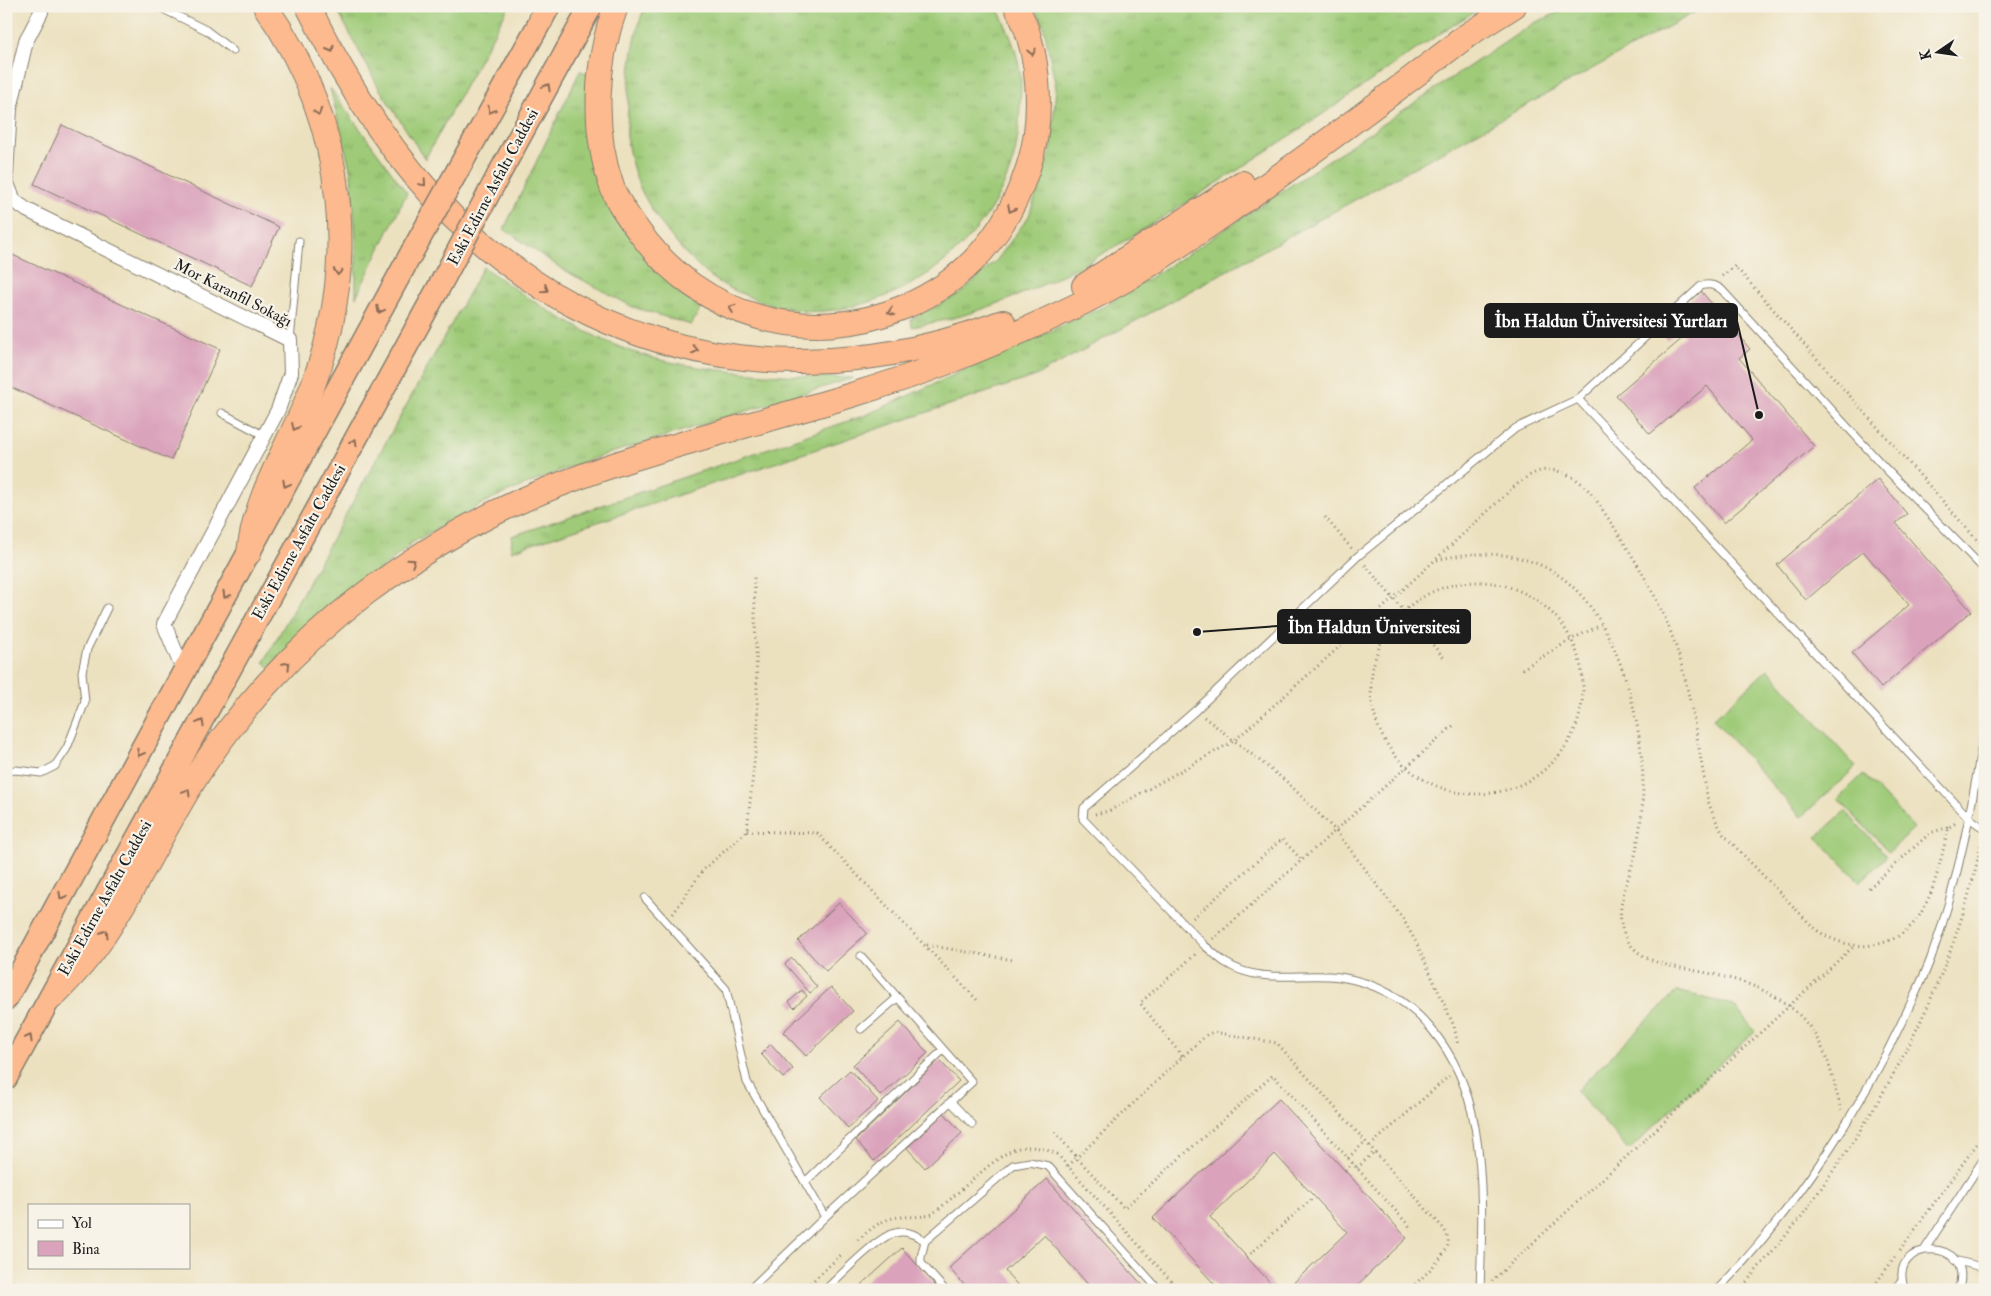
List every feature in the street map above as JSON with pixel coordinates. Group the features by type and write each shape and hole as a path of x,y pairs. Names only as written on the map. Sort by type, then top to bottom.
{"highway":[{"path":"249,553 257,510 266,486 305,406 322,362 332,326 339,268 336,185 326,135 302,69 285,35 265,6"},
{"path":"308,6 352,85 387,138 413,171 452,216 487,248 522,274 559,298 595,316 670,345 758,360 813,362 889,355 924,348 979,332 1044,306 1089,283 1514,6"},
{"name":"Eski Edirne Asfaltı Caddesi","path":"6,1078 52,997 592,6"},
{"path":"616,6 603,54 599,92 600,135 604,161 613,190 629,219 651,249 680,277 704,294 724,304 769,320 798,325 825,325 852,323 879,316 917,301 941,288 976,260 1011,211 1034,151 1038,118 1038,84 1031,46 1016,6"},
{"path":"6,999 545,11"},
{"path":"52,997 76,973 99,943 189,788 217,746 241,715 278,675 341,614 368,592 433,547 473,523 552,488 672,446 833,401 920,372 1010,336 1091,298 1132,276 1193,236 1345,129 1472,32"}],"street":[{"path":"6,174 10,108 26,41 44,9"},
{"name":"Mor Karanfil Sokağı","path":"6,181 14,201 27,210 290,340 291,373 278,410 164,624 184,672"}],"lane":[{"path":"157,6 206,30 233,50"},
{"path":"290,340 299,241"},
{"path":"1480,1290 1482,1243 1480,1180 1475,1127 1456,1070 1437,1035 1416,1011 1396,997 1372,985 1318,975 1272,977 1244,972 1226,963 1205,946 1083,819 1084,808 1196,710 1358,556 1516,428 1578,399 1701,286 1712,284 1722,290 1886,469 1985,570"},
{"path":"1578,399 1969,818 1985,829"},
{"path":"222,412 265,436"},
{"path":"6,771 16,770 41,773 55,766 67,748 86,702 82,672 87,649 107,608"},
{"path":"1717,1290 1789,1206 1844,1126 1892,1042 1932,956 1959,868 1985,724"},
{"path":"645,898 726,991 747,1082 824,1217"},
{"path":"749,1290 824,1217 972,1082 861,956"},
{"path":"861,1029 897,998"},
{"path":"804,1182 943,1050"},
{"path":"951,1102 972,1124"},
{"path":"1905,1290 1902,1271 1910,1257 1925,1249 1985,1157"},
{"path":"945,1290 922,1263 921,1257 925,1241 1014,1165 1030,1162 1048,1166 1159,1290"},
{"path":"825,1290 888,1235 910,1233 925,1241"},
{"path":"1925,1249 1941,1250 1954,1260 1985,1268"},
{"path":"1954,1260 1960,1275 1958,1290"},
{"path":"1894,1290 1902,1280"}],"path":[{"path":"1712,284 1735,266 1985,549"},
{"path":"1082,815 1109,811 1234,741 1436,561 1530,474 1544,470 1572,476 1586,488 1626,545 1650,588 1672,635 1681,663 1708,801 1714,817 1723,834 1815,929 1826,937 1854,946 1886,943 1902,935 1913,926 1923,912 1933,885 1948,826"},
{"path":"1325,517 1444,658"},
{"path":"1436,561 1476,553 1500,554 1527,560 1552,571 1575,588 1596,616 1616,652 1632,696 1640,742 1643,786 1640,822 1635,853 1621,903 1620,917 1623,932 1632,947 1646,957 1669,966 1751,984 1771,993 1790,1006 1818,1040 1832,1074 1844,1126"},
{"path":"667,923 702,871 747,831 758,726 754,578"},
{"path":"1471,582 1495,583 1517,590 1544,605 1556,616 1572,639 1583,677 1581,712 1567,746 1556,760 1527,782 1511,789 1475,794 1440,788 1407,768 1395,755 1380,730 1372,702 1371,683 1380,645 1390,628 1404,611 1427,594 1441,588 1471,582"},
{"path":"1522,669 1572,639 1601,625"},
{"path":"1196,710 1288,782 1336,831 1403,919 1416,942 1454,1026 1459,1050 1456,1070"},
{"path":"1182,1056 1140,1004 1454,725"},
{"path":"1870,888 1930,833 1969,818"},
{"path":"747,831 817,833 927,945 979,1002"},
{"path":"1185,925 1282,839 1302,860"},
{"path":"927,945 1013,960"},
{"path":"1489,1283 1854,946"},
{"path":"1068,1166 1182,1056 1208,1034 1214,1032 1276,1042 1444,1229 1447,1236 1447,1247 1431,1269 1409,1290"},
{"path":"1055,1132 1124,1208 1273,1075 1412,1229"},
{"path":"1370,1146 1446,1079"},
{"path":"1871,1290 1985,1133"},
{"path":"1348,1158 1366,1141"},
{"path":"852,1245 882,1221 902,1217 923,1218 932,1214 1006,1152 1024,1147 1043,1148 1057,1154 1179,1290"},
{"path":"1357,1168 1375,1151"},
{"path":"1345,1170 1353,1163"},
{"path":"1247,1257 1314,1196"},
{"path":"803,1290 845,1252"}],"green space":[{"path":"335,6 509,6 425,159 379,88"},
{"path":"645,6 996,6 1014,47 1021,81 1016,147 1001,190 985,218 965,242 941,264 915,282 886,296 856,306 811,311 772,305 724,285 697,265 670,235 647,202 633,167 627,135 629,83 634,44"},
{"path":"1034,6 1484,6 1264,153 1113,248 1027,292 997,304 953,318 912,327 911,319 961,293 997,260 1029,216 1051,149 1056,88 1044,27"},
{"path":"1573,6 1706,6 1036,376 511,551 512,536 866,415 1105,306 1194,250 1534,23"},
{"path":"580,71 587,73 589,135 604,192 703,305 691,325 633,307 562,269 504,229"},
{"path":"330,88 407,193 356,297 356,240 351,172"},
{"path":"483,267 565,320 599,338 643,355 702,368 764,374 853,378 588,460 493,498 413,542 269,667 264,662"},
{"path":"1768,669 1856,767 1801,817 1713,719"},
{"path":"1863,774 1914,828 1889,852 1838,799"},
{"path":"1845,811 1887,856 1860,882 1816,837"},
{"path":"1677,991 1733,1005 1755,1031 1629,1150 1576,1091"}],"building":[{"path":"62,125 279,227 252,286 34,184"},
{"path":"6,252 220,349 171,460 6,385"},
{"path":"1701,291 1750,349 1739,358 1814,446 1724,523 1695,488 1752,440 1707,386 1650,434 1616,395 1685,336 1679,330 1667,340 1657,328"},
{"path":"1878,479 1907,514 1896,523 1971,611 1881,688 1852,653 1909,605 1863,551 1806,600 1777,565"},
{"path":"839,903 867,933 826,971 798,941"},
{"path":"792,958 817,987 810,993 785,964"},
{"path":"831,987 853,1011 806,1056 783,1032"},
{"path":"802,990 807,996 794,1008 789,1002"},
{"path":"900,1022 928,1053 881,1096 853,1065"},
{"path":"771,1044 793,1069 783,1078 761,1054"},
{"path":"939,1060 959,1081 874,1161 856,1140"},
{"path":"850,1070 878,1101 848,1128 820,1097"},
{"path":"1279,1099 1407,1238 1352,1290 1286,1290 1347,1232 1275,1154 1210,1217 1277,1290 1220,1290 1153,1218"},
{"path":"944,1113 962,1133 925,1168 907,1148"},
{"path":"1047,1179 1147,1290 1093,1290 1044,1235 1005,1271 1022,1290 969,1290 949,1268"},
{"path":"902,1248 940,1290 856,1290"}],"place":[{"name":"İbn Haldun Üniversitesi Yurtları","path":"1759,415"},
{"name":"İbn Haldun Üniversitesi","path":"1197,632"}]}
